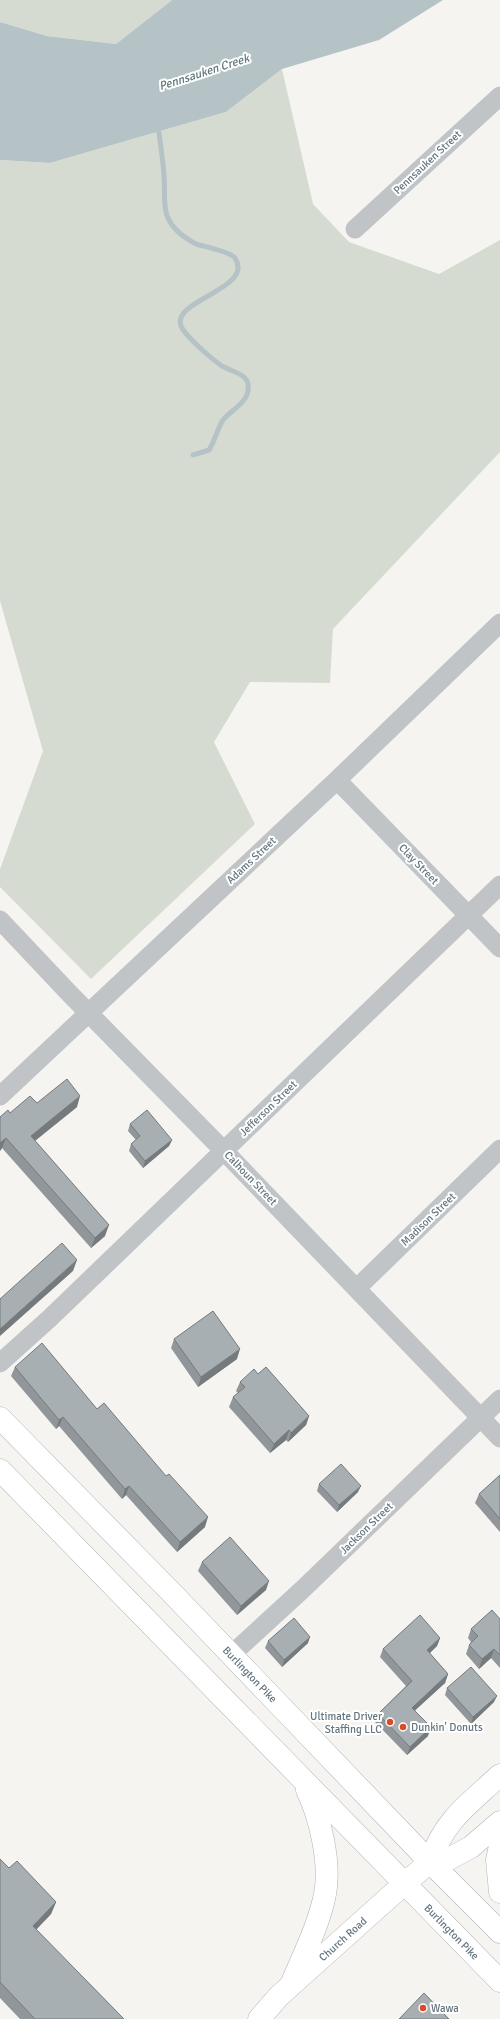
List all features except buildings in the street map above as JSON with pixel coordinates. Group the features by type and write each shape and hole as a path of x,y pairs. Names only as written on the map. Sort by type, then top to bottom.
{"main road":[{"name":"Burlington Pike","path":"0,1418 430,1862 500,1932"},
{"name":"Burlington Pike","path":"0,1470 500,1981"},
{"path":"500,1775 453,1818 436,1844 430,1862 447,1860 471,1846 500,1822"},
{"path":"291,1985 320,1914 326,1892 326,1873 322,1840 315,1806 301,1778"},
{"path":"500,1846 498,1860 500,1892"},
{"name":"Church Road","path":"259,2019 291,1985 430,1862"}],"street":[{"name":"Pennsauken Street","path":"355,229 500,96"},
{"name":"Adams Street","path":"0,1096 88,1012 338,780 500,623"},
{"name":"Clay Street","path":"338,780 500,948"},
{"name":"Jefferson Street","path":"0,1363 50,1318 500,885"},
{"name":"Calhoun Street","path":"0,920 69,993 357,1288 500,1438"},
{"name":"Madison Street","path":"357,1288 500,1149"},
{"name":"Jackson Street","path":"231,1655 303,1590 500,1399"}],"shaded area":[{"path":"0,0 172,0 116,44 47,36 0,22"},
{"path":"282,69 313,204 349,242 439,274 500,240 500,452 333,629 330,683 250,682 214,742 255,824 91,979 0,887 0,869 43,751 0,601 0,160 50,163 226,112"}],"water":[{"name":"Pennsauken Creek","path":"172,0 443,0 379,40 282,69 226,112 50,163 0,160 0,22 47,36 116,44"}],"waterway":[{"path":"158,125 164,170 165,209 170,222 183,236 195,243 233,256 238,269 234,278 188,309 181,317 181,326 193,341 222,366 244,377 247,380 248,385 245,399 223,420 209,450 193,455"}],"place":[{"name":"Ultimate Driver Staffing LLC","path":"390,1722"},
{"name":"Dunkin' Donuts","path":"403,1727"},
{"name":"Wawa","path":"423,2008"}]}
